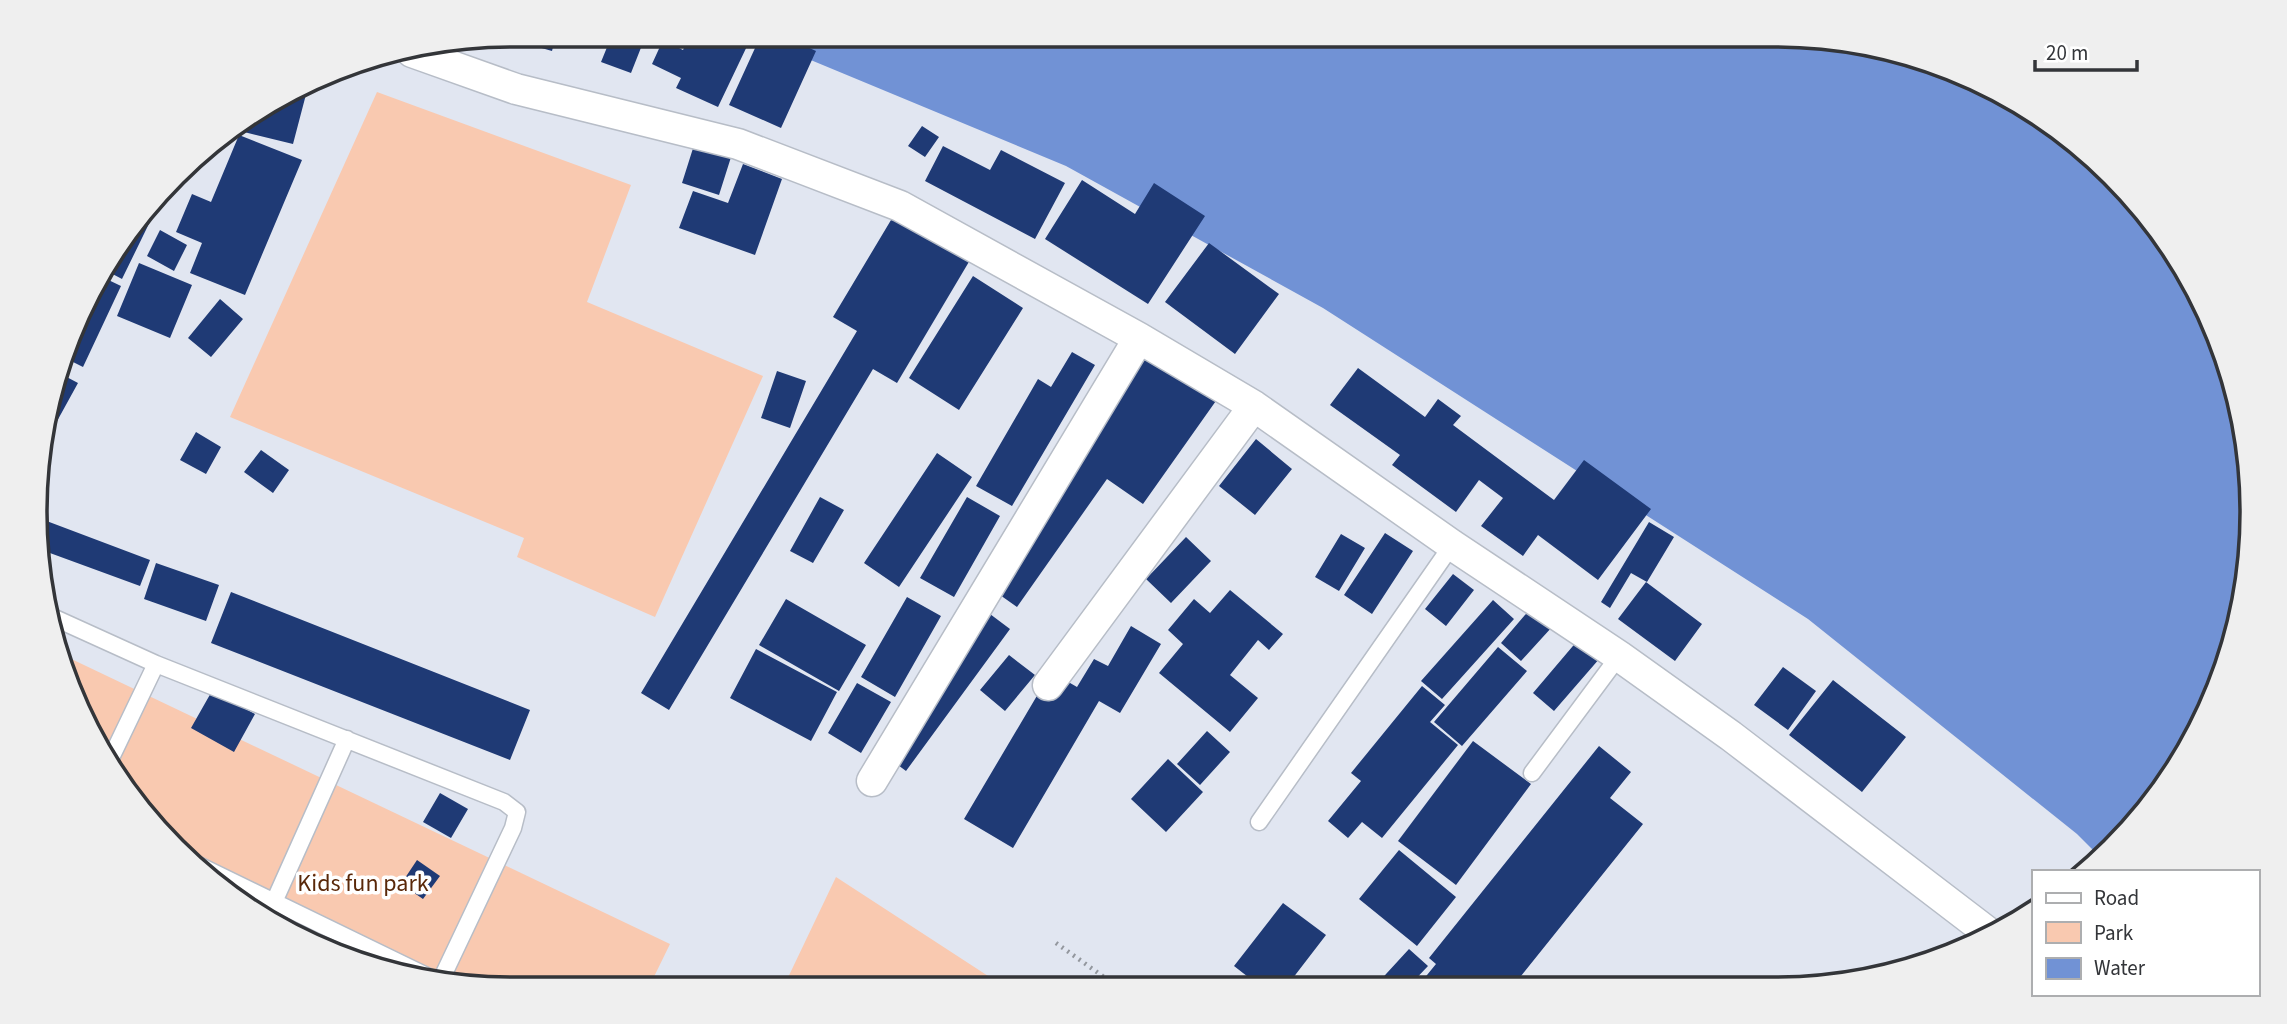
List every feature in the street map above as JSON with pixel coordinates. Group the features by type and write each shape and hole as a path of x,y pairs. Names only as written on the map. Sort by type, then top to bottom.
{"street":[{"path":"423,56 516,89 738,144 900,206 1139,338 1254,406 1452,545 1619,656 1731,736 1976,931"},
{"path":"872,781 1139,338"},
{"path":"1048,685 1254,406"}],"lane":[{"path":"1259,822 1452,545"},
{"path":"60,621 156,664 504,802 517,812 513,828 444,972"},
{"path":"1532,774 1619,656"},
{"path":"114,750 156,664"},
{"path":"274,902 347,739"},
{"path":"226,879 399,963"}],"path":[{"path":"1056,943 1104,977"}],"green space":[{"path":"377,92 631,185 587,302 763,376 655,617 517,557 524,538 230,417"},
{"name":"Kids fun park","path":"71,659 670,944 654,977 482,976 421,968 392,961 306,929 229,881 183,841 143,795 95,718"},
{"path":"836,877 990,977 788,977"}],"water":[{"path":"775,47 1805,48 1866,56 1895,63 1981,95 2058,143 2104,183 2144,229 2161,254 2192,306 2215,363 2231,421 2236,451 2239,542 2231,603 2224,632 2192,718 2144,795 2093,850 2077,834 1808,619 1323,308 1066,166"}],"building":[{"path":"607,47 641,47 631,73 601,62"},
{"path":"660,47 677,47 683,50 684,47 747,47 718,107 676,88 681,78 652,64"},
{"path":"756,47 807,47 816,51 781,128 729,105"},
{"path":"306,95 293,144 245,132"},
{"path":"922,126 939,137 925,157 908,146"},
{"path":"240,135 302,160 245,295 190,273 202,243 176,232 192,194 211,202"},
{"path":"695,142 732,154 719,195 682,183"},
{"path":"943,146 990,170 1001,150 1065,183 1035,239 925,181"},
{"path":"743,164 782,179 755,255 679,228 693,191 728,203"},
{"path":"1082,180 1135,214 1154,183 1205,216 1148,304 1045,239"},
{"path":"897,210 973,255 897,383 873,369 669,710 641,693 857,331 833,317"},
{"path":"151,220 122,279 113,274"},
{"path":"160,230 187,245 174,271 147,256"},
{"path":"1209,243 1279,294 1235,354 1165,302"},
{"path":"139,263 192,285 170,338 117,316"},
{"path":"973,276 1023,308 959,410 909,378"},
{"path":"110,281 121,286 83,367 72,362 95,306"},
{"path":"220,299 243,319 211,357 188,338"},
{"path":"1138,341 1218,398 1143,504 1107,479 1017,607 983,583"},
{"path":"1072,352 1095,365 1012,506 976,486 1038,379 1051,387"},
{"path":"1358,368 1425,417 1438,399 1461,416 1453,425 1554,500 1584,460 1651,509 1598,580 1538,535 1523,556 1481,526 1503,498 1479,480 1456,512 1392,465 1400,455 1330,405"},
{"path":"777,371 806,381 790,428 761,418"},
{"path":"68,377 78,383 56,424"},
{"path":"196,432 221,447 206,474 180,460"},
{"path":"1256,439 1292,469 1255,515 1219,486"},
{"path":"261,450 289,470 273,493 244,472"},
{"path":"937,453 972,477 899,587 864,563"},
{"path":"820,497 844,510 813,563 790,551"},
{"path":"967,497 1000,516 954,597 920,578"},
{"path":"47,521 150,560 140,586 49,553"},
{"path":"1649,522 1674,537 1647,582 1631,573 1610,608 1601,602"},
{"path":"1385,533 1413,551 1372,614 1344,595"},
{"path":"1341,534 1365,548 1339,591 1315,577"},
{"path":"1186,537 1211,561 1171,603 1146,579"},
{"path":"156,563 219,585 206,621 144,599"},
{"path":"1453,574 1474,590 1446,626 1425,609"},
{"path":"1646,582 1702,624 1675,661 1618,619"},
{"path":"1230,590 1283,634 1269,650 1258,640 1230,675 1258,698 1230,732 1159,673 1183,644 1168,630 1194,599 1210,613"},
{"path":"231,592 530,710 510,760 211,643"},
{"path":"907,597 941,616 895,697 861,677"},
{"path":"786,599 866,645 839,691 759,645"},
{"path":"1493,600 1514,619 1442,699 1421,681"},
{"path":"978,605 1010,629 906,771 874,747"},
{"path":"1531,608 1552,627 1521,661 1501,643"},
{"path":"1131,626 1161,644 1120,713 1099,701 1013,848 964,819 1051,672 1077,687 1094,659 1108,666"},
{"path":"1578,640 1600,658 1554,711 1533,693"},
{"path":"1498,647 1527,671 1462,746 1434,722"},
{"path":"756,649 837,692 811,741 730,698"},
{"path":"1009,655 1035,675 1005,711 980,690"},
{"path":"1783,667 1816,691 1788,730 1754,705"},
{"path":"1833,680 1906,737 1862,792 1789,735"},
{"path":"857,683 891,702 861,753 828,733"},
{"path":"1422,686 1445,705 1430,722 1458,745 1382,838 1362,822 1348,838 1328,821 1361,781 1351,773"},
{"path":"212,691 255,714 234,752 191,728"},
{"path":"1207,731 1230,752 1200,785 1177,764"},
{"path":"1473,741 1531,784 1456,885 1398,841"},
{"path":"1599,746 1631,772 1610,798 1643,824 1520,977 1425,977 1436,964 1429,958"},
{"path":"1168,759 1203,792 1166,832 1131,799"},
{"path":"440,793 468,809 451,838 423,822"},
{"path":"1399,850 1456,897 1417,946 1359,899"},
{"path":"417,860 440,876 423,899 401,884"},
{"path":"1283,903 1326,935 1294,977 1248,977 1234,966"},
{"path":"1409,949 1428,966 1418,977 1383,977"}]}
